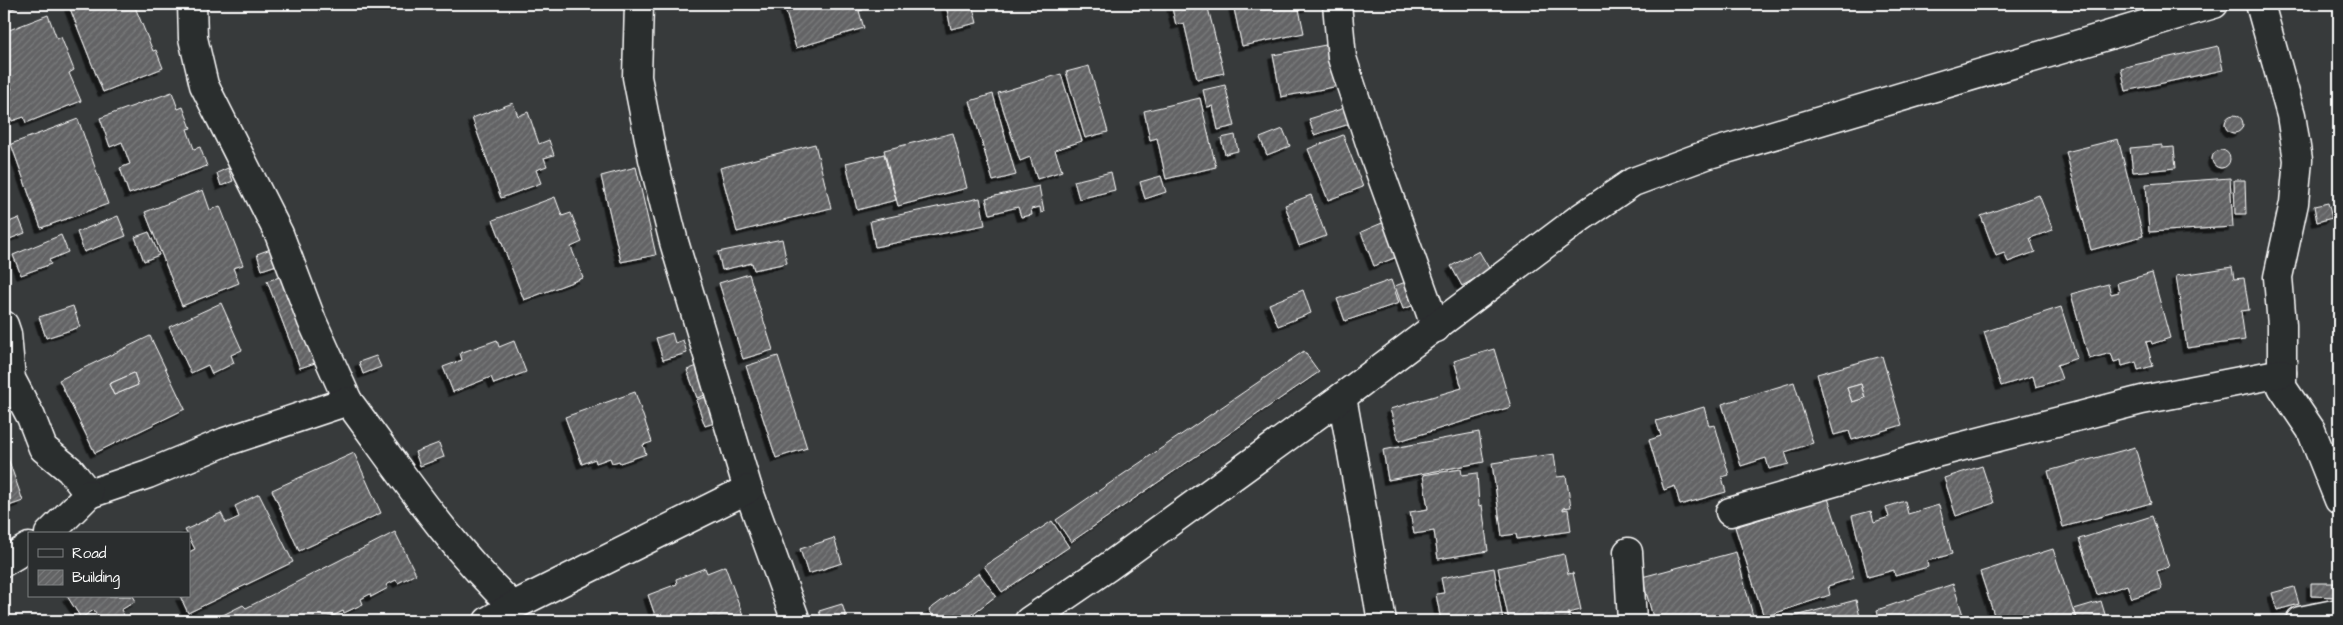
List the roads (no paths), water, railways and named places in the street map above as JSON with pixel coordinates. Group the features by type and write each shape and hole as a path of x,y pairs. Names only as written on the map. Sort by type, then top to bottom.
{"street":[{"path":"192,4 192,38 204,85 279,234 312,321 348,401 452,542 486,581 513,606"},
{"path":"640,4 637,77 653,159 674,242 748,489 796,621"},
{"path":"1337,4 1342,58 1374,155 1436,328"},
{"path":"1029,621 1108,567 1342,397 1580,218 1633,182 1706,156 2214,4"},
{"path":"2260,4 2292,116 2298,160 2294,202 2278,278 2282,325 2282,388 2311,430 2339,500"},
{"path":"4,325 7,334 11,379 31,417 43,448 70,470 89,494"},
{"path":"1730,512 1932,454 2142,400 2282,374"},
{"path":"1342,397 1382,621"},
{"path":"51,532 89,494 148,474 226,442 348,401"},
{"path":"488,621 513,606 748,489"},
{"path":"4,562 28,547"},
{"path":"1628,552 1632,621"},
{"path":"2300,621 2339,613"}]}
